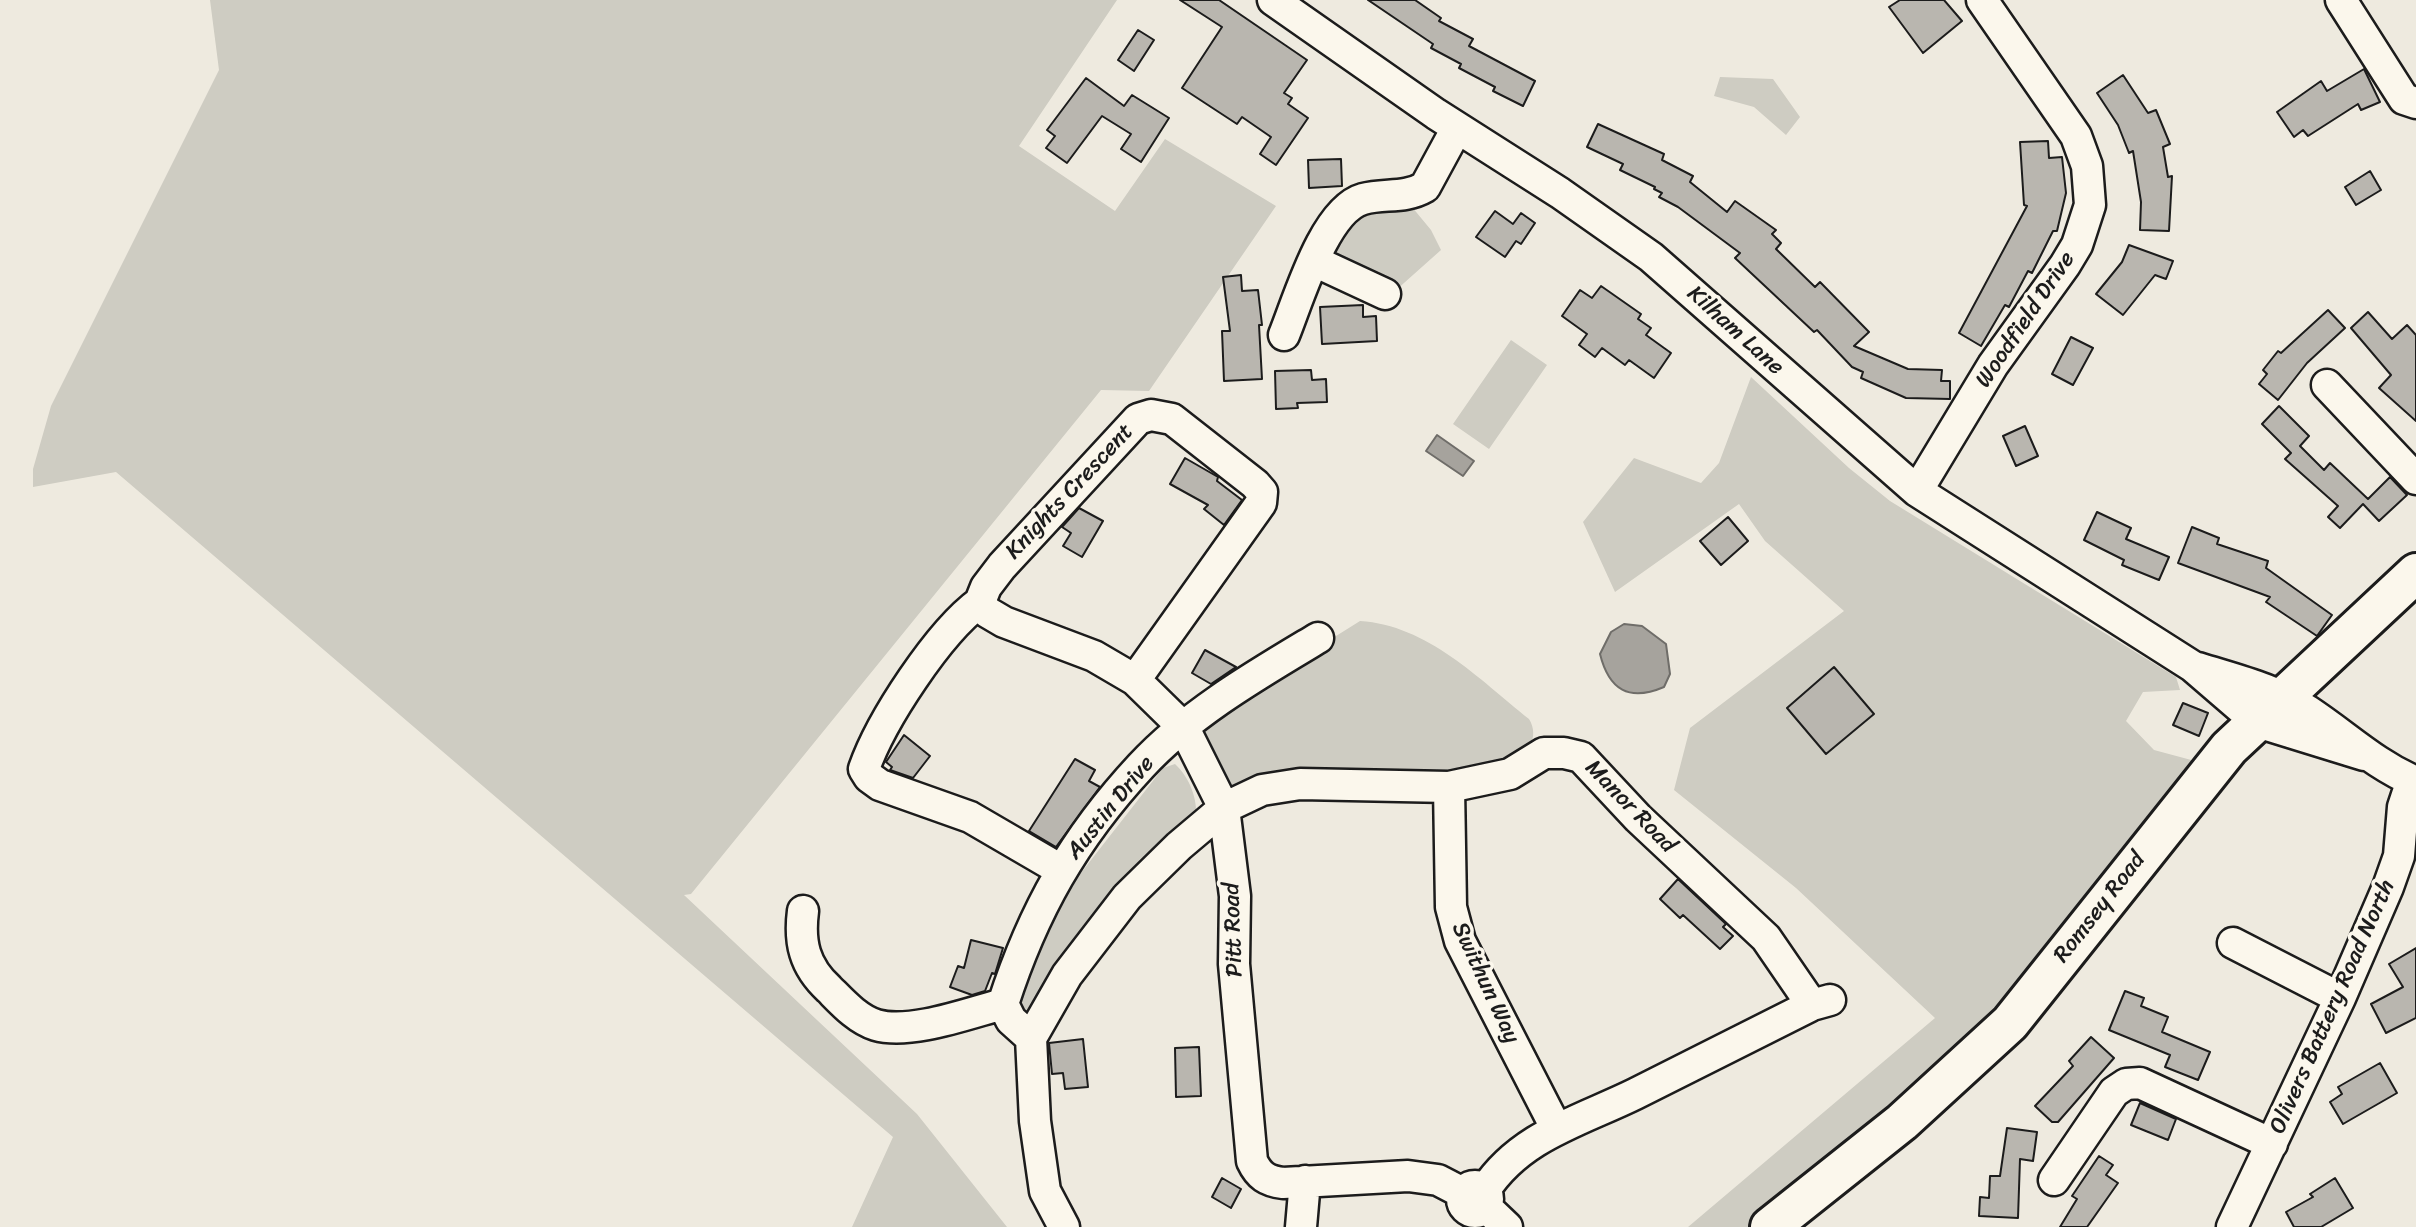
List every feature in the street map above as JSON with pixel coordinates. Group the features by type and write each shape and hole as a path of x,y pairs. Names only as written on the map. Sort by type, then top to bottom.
{"main road":[{"name":"Romsey Road","path":"1770,1227 1902,1122 2010,1023 2196,786 2271,709 2416,573"}],"street":[{"name":"Woodfield Drive","path":"1917,491 1993,365 2077,245 2090,205 2087,166 2077,136 1982,0"},
{"path":"2341,0 2404,99 2416,103"},
{"name":"Kilham Lane","path":"1279,2 1458,128 1560,193 1651,257 1917,491 2192,666 2271,709"},
{"path":"1284,335 1322,242 1352,205 1363,199 1414,194 1425,187 1458,128"},
{"path":"1314,261 1385,294"},
{"path":"2327,385 2416,480"},
{"name":"Knights Crescent","path":"980,602 986,587 1002,566 1138,419 1151,415 1172,419 1255,484 1262,492 1261,503 1135,680"},
{"path":"980,602 949,630 889,714 864,769 869,777 880,785 970,817 1061,870"},
{"name":"Pitt Road","path":"980,602 987,612 1004,622 1094,656 1135,680 1184,728 1224,808 1236,896 1235,975 1252,1161 1258,1172 1270,1181 1408,1176 1438,1180 1485,1204"},
{"name":"Austin Drive","path":"1003,1004 1020,950 1061,870 1097,819 1142,765 1184,728 1261,673 1318,638"},
{"path":"2271,709 2414,781"},
{"name":"Manor Road","path":"1031,1038 1067,975 1127,897 1179,846 1224,808 1262,790 1300,784 1449,787 1510,774 1544,753 1581,757 1637,818 1766,937 1821,1002 1600,1111 1556,1128 1498,1170 1485,1204"},
{"name":"Olivers Battery Road North","path":"2232,1227 2340,998 2399,856 2403,807 2414,781"},
{"name":"Swithun Way","path":"1449,787 1451,906 1460,941 1556,1128"},
{"path":"803,911 800,939 806,956 823,984 853,1013 876,1025 902,1027 1003,1004 1011,1020 1031,1038 1035,1121 1045,1191 1064,1227"},
{"path":"2233,943 2340,998"},
{"path":"2054,1180 2114,1092 2126,1084 2140,1083 2272,1144"},
{"path":"1301,1227 1305,1181"}],"shaded area":[{"path":"210,0 1117,0 1019,146 1115,211 1165,139 1276,206 1149,391 1101,390 691,894 684,895 917,1114 1007,1227 852,1227 893,1137 116,472 33,487 33,469 51,406 219,70"},
{"path":"1720,77 1773,79 1800,117 1786,135 1754,107 1714,96"},
{"path":"1412,207 1431,230 1441,250 1395,291 1325,259 1357,212"},
{"path":"1511,340 1547,365 1489,449 1453,424"},
{"path":"1751,377 1849,468 1890,501 2176,677 2180,690 2143,692 2126,721 2154,750 2195,761 2001,1012 1751,1227 1688,1227 1935,1018 1796,888 1674,790 1690,728 1844,611 1765,541 1739,504 1615,592 1583,522 1634,458 1701,483 1719,463"},
{"path":"1437,435 1474,461 1463,476 1426,451"},
{"path":"1360,621 1408,632 1451,656 1471,671 1529,719 1533,739 1527,751 1510,765 1482,772 1233,791 1198,731 1277,673"},
{"path":"1624,624 1642,626 1666,644 1670,674 1664,687 1631,693 1622,690 1609,676 1600,654 1611,632"},
{"path":"1175,764 1192,789 1196,820 1032,1019 1012,1004 1048,915 1163,768"}],"building":[{"path":"1180,0 1219,0 1307,60 1284,93 1292,98 1288,104 1308,118 1276,165 1260,154 1271,137 1242,117 1237,124 1182,88 1222,27"},
{"path":"1368,0 1415,0 1441,18 1439,21 1473,39 1469,46 1535,81 1523,106 1493,91 1495,87 1459,68 1461,64 1431,48 1433,44"},
{"path":"1900,0 1944,0 1962,21 1923,53 1889,7"},
{"path":"1138,30 1154,40 1134,71 1118,60"},
{"path":"2364,69 2380,102 2361,110 2358,104 2308,136 2303,130 2294,137 2277,112 2321,81 2327,91"},
{"path":"2123,75 2148,113 2156,110 2170,144 2163,147 2168,177 2172,176 2169,231 2140,230 2141,202 2133,151 2129,153 2118,125 2097,93"},
{"path":"1086,78 1124,106 1132,95 1169,118 1141,162 1121,149 1131,134 1102,116 1067,163 1046,148 1055,136 1047,130"},
{"path":"1598,124 1664,154 1662,160 1693,176 1690,182 1727,212 1735,201 1776,230 1772,234 1781,243 1776,249 1815,287 1820,282 1869,332 1854,346 1908,369 1942,370 1941,381 1950,381 1950,399 1906,398 1861,378 1863,372 1852,367 1817,330 1814,332 1735,258 1740,253 1678,207 1659,197 1662,193 1654,189 1655,187 1620,170 1623,164 1587,147"},
{"path":"2048,141 2049,158 2062,157 2066,193 2057,231 2053,231 2032,273 2028,271 2009,307 2005,305 1981,346 1959,333 2027,206 2024,205 2020,142"},
{"path":"1341,159 1342,186 1309,188 1308,160"},
{"path":"2370,171 2381,190 2356,205 2345,187"},
{"path":"1495,211 1513,224 1521,213 1535,223 1521,244 1516,241 1505,257 1476,237"},
{"path":"2129,245 2173,261 2166,279 2155,275 2123,315 2096,294 2122,262"},
{"path":"1241,275 1242,291 1258,290 1262,325 1259,325 1262,379 1224,381 1222,331 1230,331 1223,277"},
{"path":"1601,286 1641,314 1638,319 1651,328 1646,335 1671,353 1654,378 1629,360 1625,365 1602,348 1595,357 1579,345 1587,334 1562,316 1580,290 1592,298"},
{"path":"1363,305 1363,317 1376,316 1377,341 1322,344 1320,307"},
{"path":"2328,310 2345,328 2307,363 2278,400 2259,384 2267,374 2263,370 2278,351 2281,353"},
{"path":"2368,312 2392,339 2407,325 2416,335 2416,421 2379,388 2391,375 2351,328"},
{"path":"2071,337 2093,348 2073,385 2052,374"},
{"path":"1311,370 1312,380 1326,379 1327,402 1297,403 1298,408 1276,409 1275,371"},
{"path":"2279,406 2309,436 2300,446 2324,470 2330,463 2368,499 2390,477 2407,495 2379,521 2363,504 2340,528 2328,517 2338,506 2285,459 2291,453 2262,424"},
{"path":"2025,426 2038,456 2016,466 2003,436"},
{"path":"1185,458 1218,477 1217,481 1242,500 1224,525 1204,509 1208,505 1170,484"},
{"path":"1079,508 1103,521 1082,557 1063,546 1071,533 1062,527"},
{"path":"2097,512 2131,528 2126,539 2169,557 2159,580 2122,565 2124,560 2084,540"},
{"path":"1728,517 1748,541 1721,565 1700,541"},
{"path":"2192,527 2219,538 2217,544 2268,561 2266,568 2332,615 2317,636 2266,602 2270,597 2178,563"},
{"path":"1205,650 1236,667 1211,684 1192,673"},
{"path":"1834,667 1874,714 1826,754 1787,708"},
{"path":"2183,703 2208,713 2199,736 2173,725"},
{"path":"904,735 930,756 913,778 890,770 892,767 886,762"},
{"path":"1075,759 1095,770 1089,781 1100,787 1056,847 1029,831"},
{"path":"1678,879 1726,924 1723,927 1733,936 1720,949 1683,915 1680,918 1660,899"},
{"path":"971,940 1003,948 995,974 992,973 985,991 972,995 950,987 958,966 964,968"},
{"path":"2416,948 2416,1018 2386,1033 2371,1004 2403,987 2389,964"},
{"path":"2125,991 2144,998 2141,1006 2168,1017 2162,1032 2210,1052 2198,1080 2165,1067 2170,1055 2109,1030"},
{"path":"2091,1037 2114,1058 2058,1122 2052,1122 2035,1106 2073,1066 2069,1061"},
{"path":"1083,1039 1088,1087 1065,1089 1063,1073 1052,1074 1049,1043"},
{"path":"1199,1047 1201,1096 1176,1097 1175,1048"},
{"path":"2380,1063 2397,1093 2343,1124 2330,1102 2342,1094 2338,1087"},
{"path":"2140,1103 2176,1119 2168,1140 2131,1125"},
{"path":"2007,1128 2037,1132 2033,1161 2020,1159 2018,1218 1979,1216 1980,1197 1989,1198 1990,1176 2000,1176"},
{"path":"2099,1156 2113,1165 2106,1175 2118,1183 2087,1227 2060,1227 2077,1199 2072,1196"},
{"path":"1222,1178 1241,1189 1231,1208 1212,1197"},
{"path":"2335,1178 2353,1208 2321,1227 2294,1227 2286,1212 2313,1197 2310,1194"}]}
